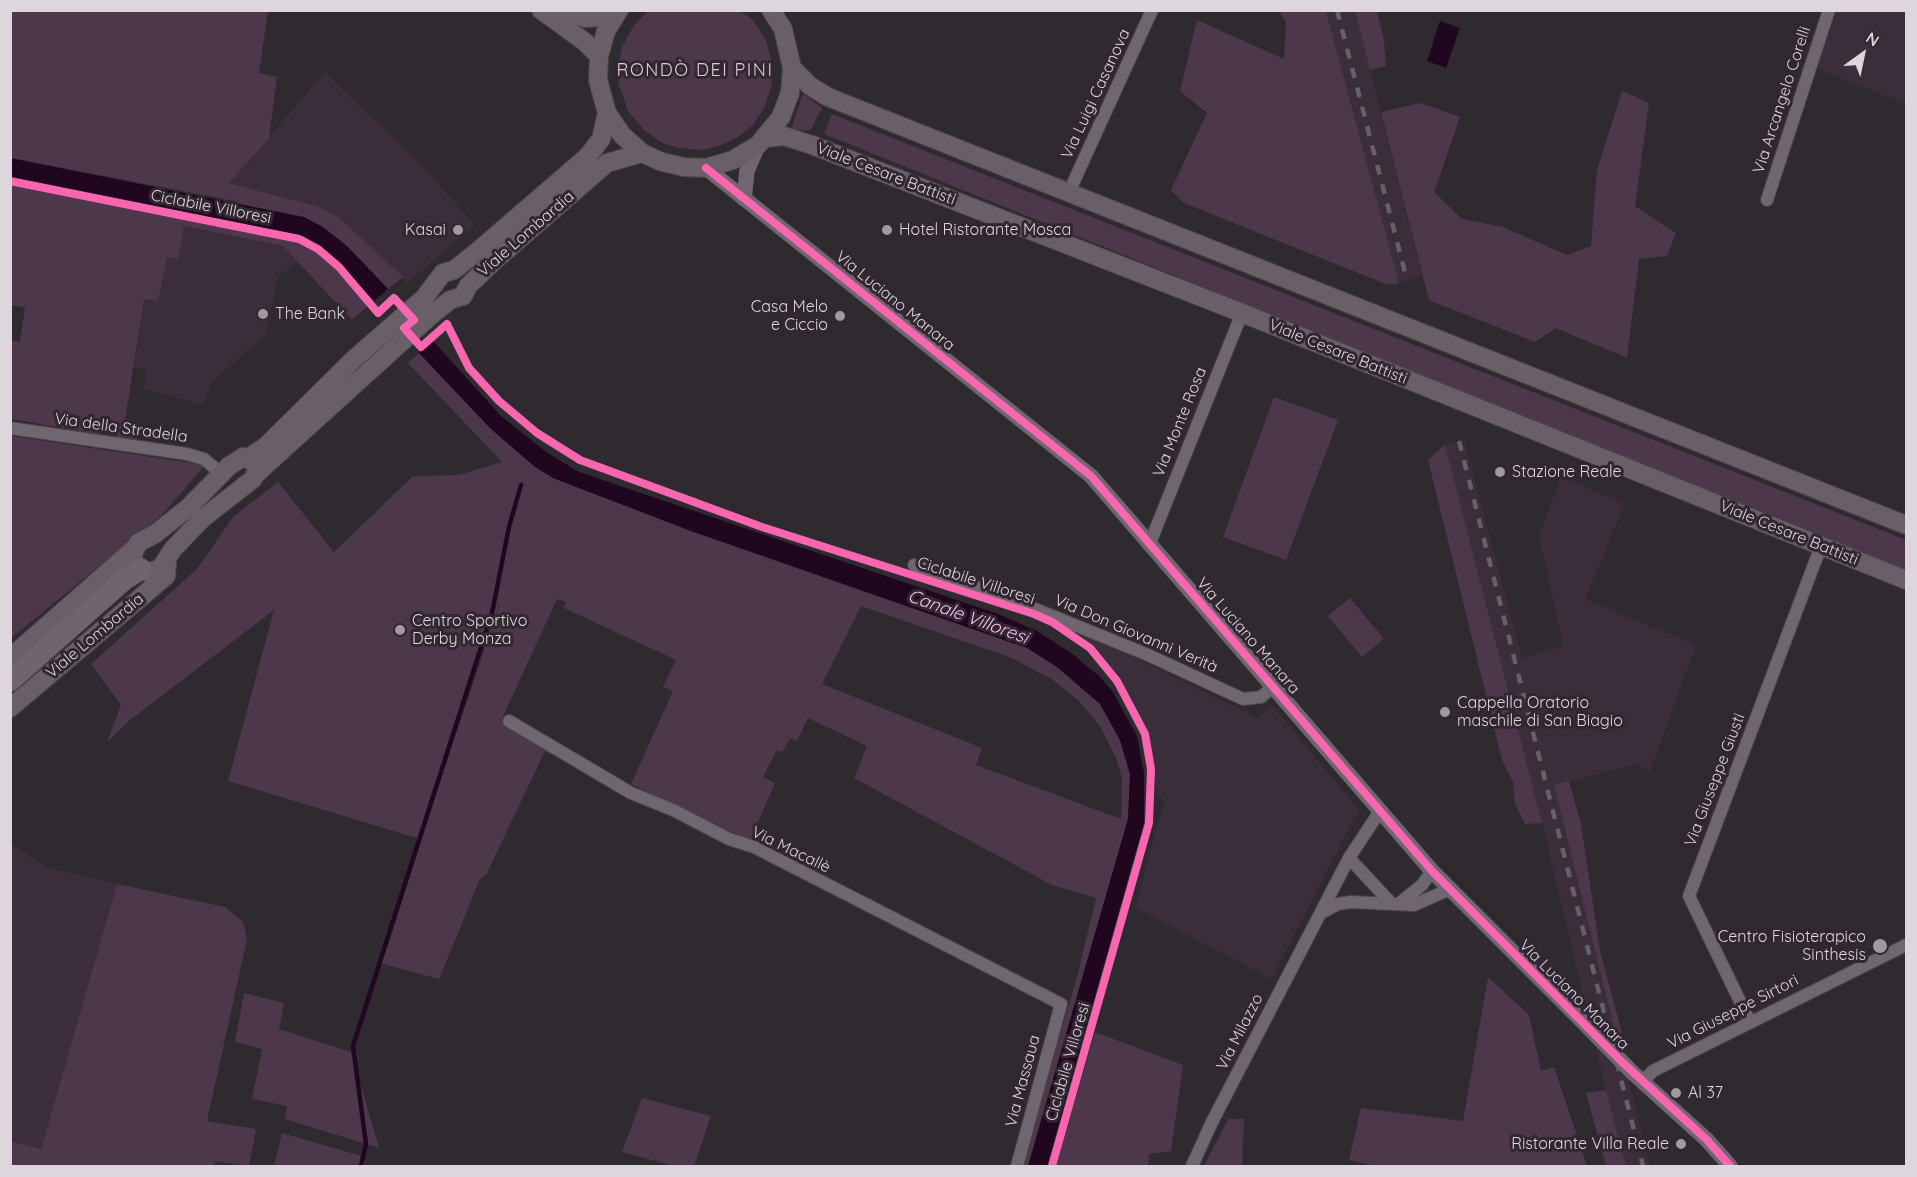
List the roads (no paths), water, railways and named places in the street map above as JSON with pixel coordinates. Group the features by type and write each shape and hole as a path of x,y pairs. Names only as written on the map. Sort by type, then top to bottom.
{"highway":[{"path":"10,681 125,579 141,569"}],"main road":[{"path":"541,10 578,36 599,56"},
{"path":"564,10 585,18 601,16 618,10"},
{"path":"618,10 606,31 599,56 598,80 607,112 622,135 642,153 662,162 684,167 706,168 734,160 762,142 781,117 790,93 792,68 783,29 771,10"},
{"path":"792,68 810,86 828,98 1906,525"},
{"name":"Viale Lombardia","path":"134,549 134,561 141,569 154,572 160,569 173,549 202,519 245,486 253,465 265,447 354,359 424,298 443,273 462,263 588,156 601,139 607,112"},
{"name":"Viale Cesare Battisti","path":"762,142 784,136 812,145 1242,313 1906,580"},
{"name":"Viale Lombardia","path":"253,465 450,300 463,296 468,286 492,263 607,163 642,153"},
{"name":"Viale Lombardia","path":"10,658 134,549 189,507 235,460 243,457 253,465"},
{"name":"Viale Lombardia","path":"10,708 166,576 168,559"}],"street":[{"name":"Via Luigi Casanova","path":"1069,192 1152,10"},
{"name":"Via Arcangelo Corelli","path":"1767,200 1829,10"},
{"path":"744,199 747,171 762,142"},
{"name":"Via Luciano Manara","path":"706,168 1103,487 1432,871 1638,1077 1701,1134 1730,1167"},
{"name":"Via Monte Rosa","path":"1150,543 1242,313"},
{"name":"Via della Stradella","path":"10,428 187,454 204,459 222,474"},
{"name":"Via Giuseppe Giusti","path":"1750,1022 1689,896 1821,546"},
{"name":"Via Don Giovanni Verità","path":"914,565 1027,605 1146,654 1243,699 1261,697 1273,687"},
{"name":"Via Macallè","path":"509,721 631,793 673,810 729,839 754,847 1061,1004"},
{"name":"Via Milazzo","path":"1192,1167 1212,1122 1349,858 1380,810"},
{"path":"1349,858 1396,903"},
{"path":"1396,903 1422,885 1432,871"},
{"path":"1321,913 1338,904 1351,902 1414,905 1450,889"},
{"name":"Via Giuseppe Sirtori","path":"1638,1077 1906,945"},
{"name":"Via Massaua","path":"1017,1167 1061,1004"}],"water":[{"path":"1440,21 1460,28 1446,68 1427,61"},
{"path":"10,158 304,217 323,227 347,246 388,289 374,301 336,259 304,236 11,178"},
{"name":"Canale Villoresi","path":"433,341 500,415 546,452 579,472 998,614 1037,631 1071,653 1099,676 1113,692 1137,736 1144,773 1144,822 1047,1166 1028,1166 1128,819 1130,774 1120,740 1100,704 1057,667 1027,648 691,531 553,478 535,467 490,428 419,353"}],"waterway":[{"path":"361,1166 366,1144 353,1046 492,613 509,527 521,485"}],"railway":[{"path":"1337,10 1407,280"},
{"path":"1459,441 1643,1166"}],"place":[{"name":"Kasai","path":"458,230"},
{"name":"Hotel Ristorante Mosca","path":"887,230"},
{"name":"The Bank","path":"263,314"},
{"name":"Casa Melo e Ciccio","path":"840,316"},
{"name":"Stazione Reale","path":"1500,472"},
{"name":"Centro Sportivo Derby Monza","path":"400,630"},
{"name":"Cappella Oratorio maschile di San Biagio","path":"1445,712"},
{"name":"Centro Fisioterapico Sinthesis","path":"1880,946"},
{"name":"Al 37","path":"1676,1093"},
{"name":"Ristorante Villa Reale","path":"1681,1144"}],"district":[{"name":"RONDÒ DEI PINI","path":"695,71"}]}
